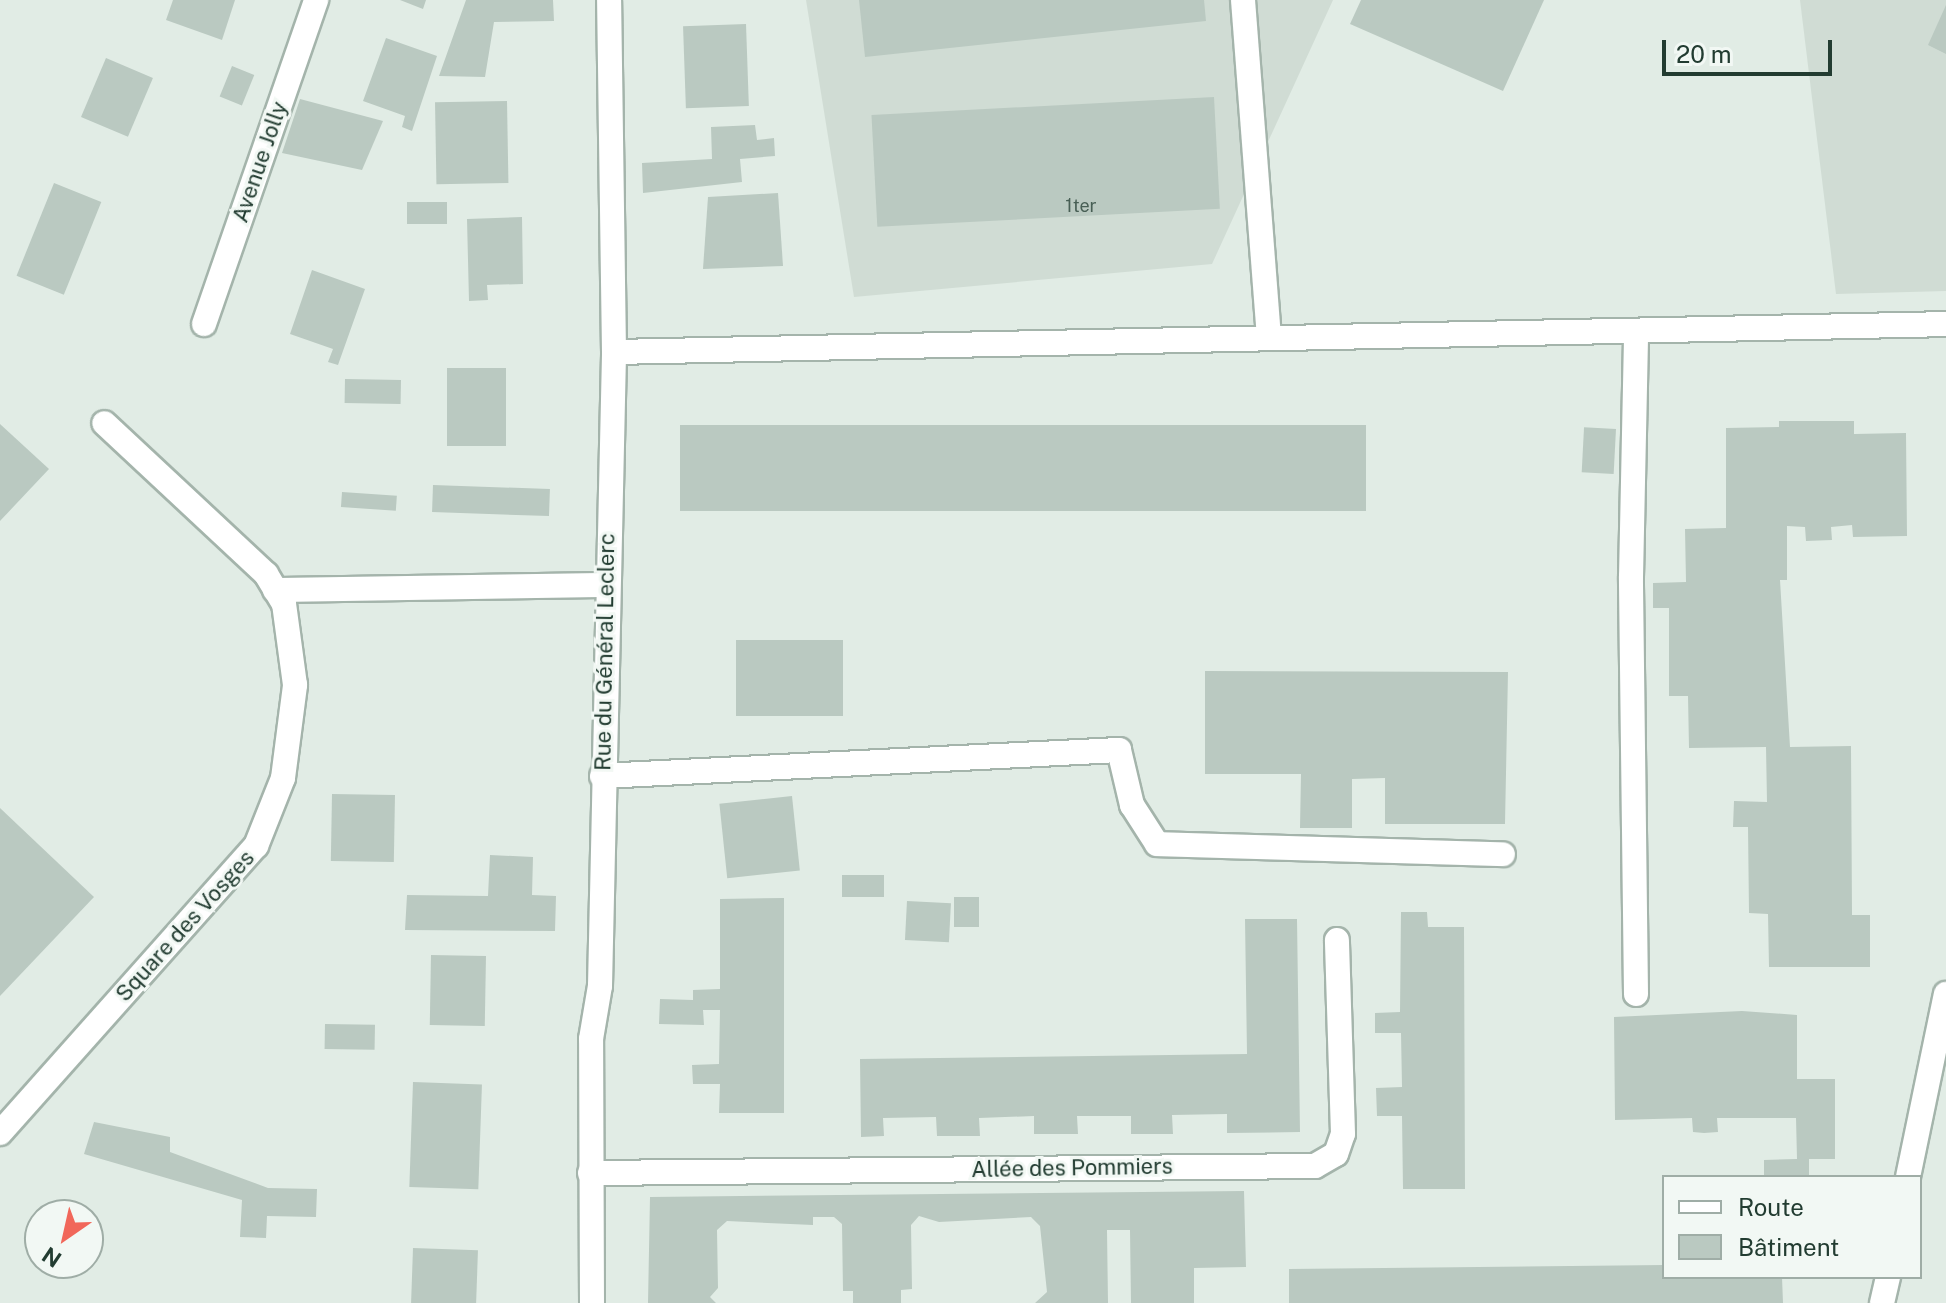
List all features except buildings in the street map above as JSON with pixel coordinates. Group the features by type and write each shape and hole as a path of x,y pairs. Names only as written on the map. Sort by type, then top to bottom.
{"street":[{"name":"Avenue Jolly","path":"204,324 316,0"},
{"name":"Rue du Général Leclerc","path":"592,1303 590,1173 614,352 609,0"},
{"path":"1243,0 1269,336"},
{"path":"614,352 1946,324"},
{"path":"1636,331 1631,577 1636,994"},
{"name":"Square des Vosges","path":"0,1133 213,896 274,814 295,685 295,644 275,590 104,423"},
{"path":"275,590 605,585"},
{"path":"602,776 1119,750 1132,805 1157,844 1503,854"},
{"name":"Allée des Pommiers","path":"590,1173 1315,1166 1336,1154 1343,1134 1337,940"},
{"path":"1908,1175 1943,1025 1946,994"},
{"path":"1882,1303 1888,1279"}],"shaded area":[{"path":"806,0 1333,0 1212,264 854,297"},
{"path":"1800,0 1946,0 1946,291 1836,294"}]}
